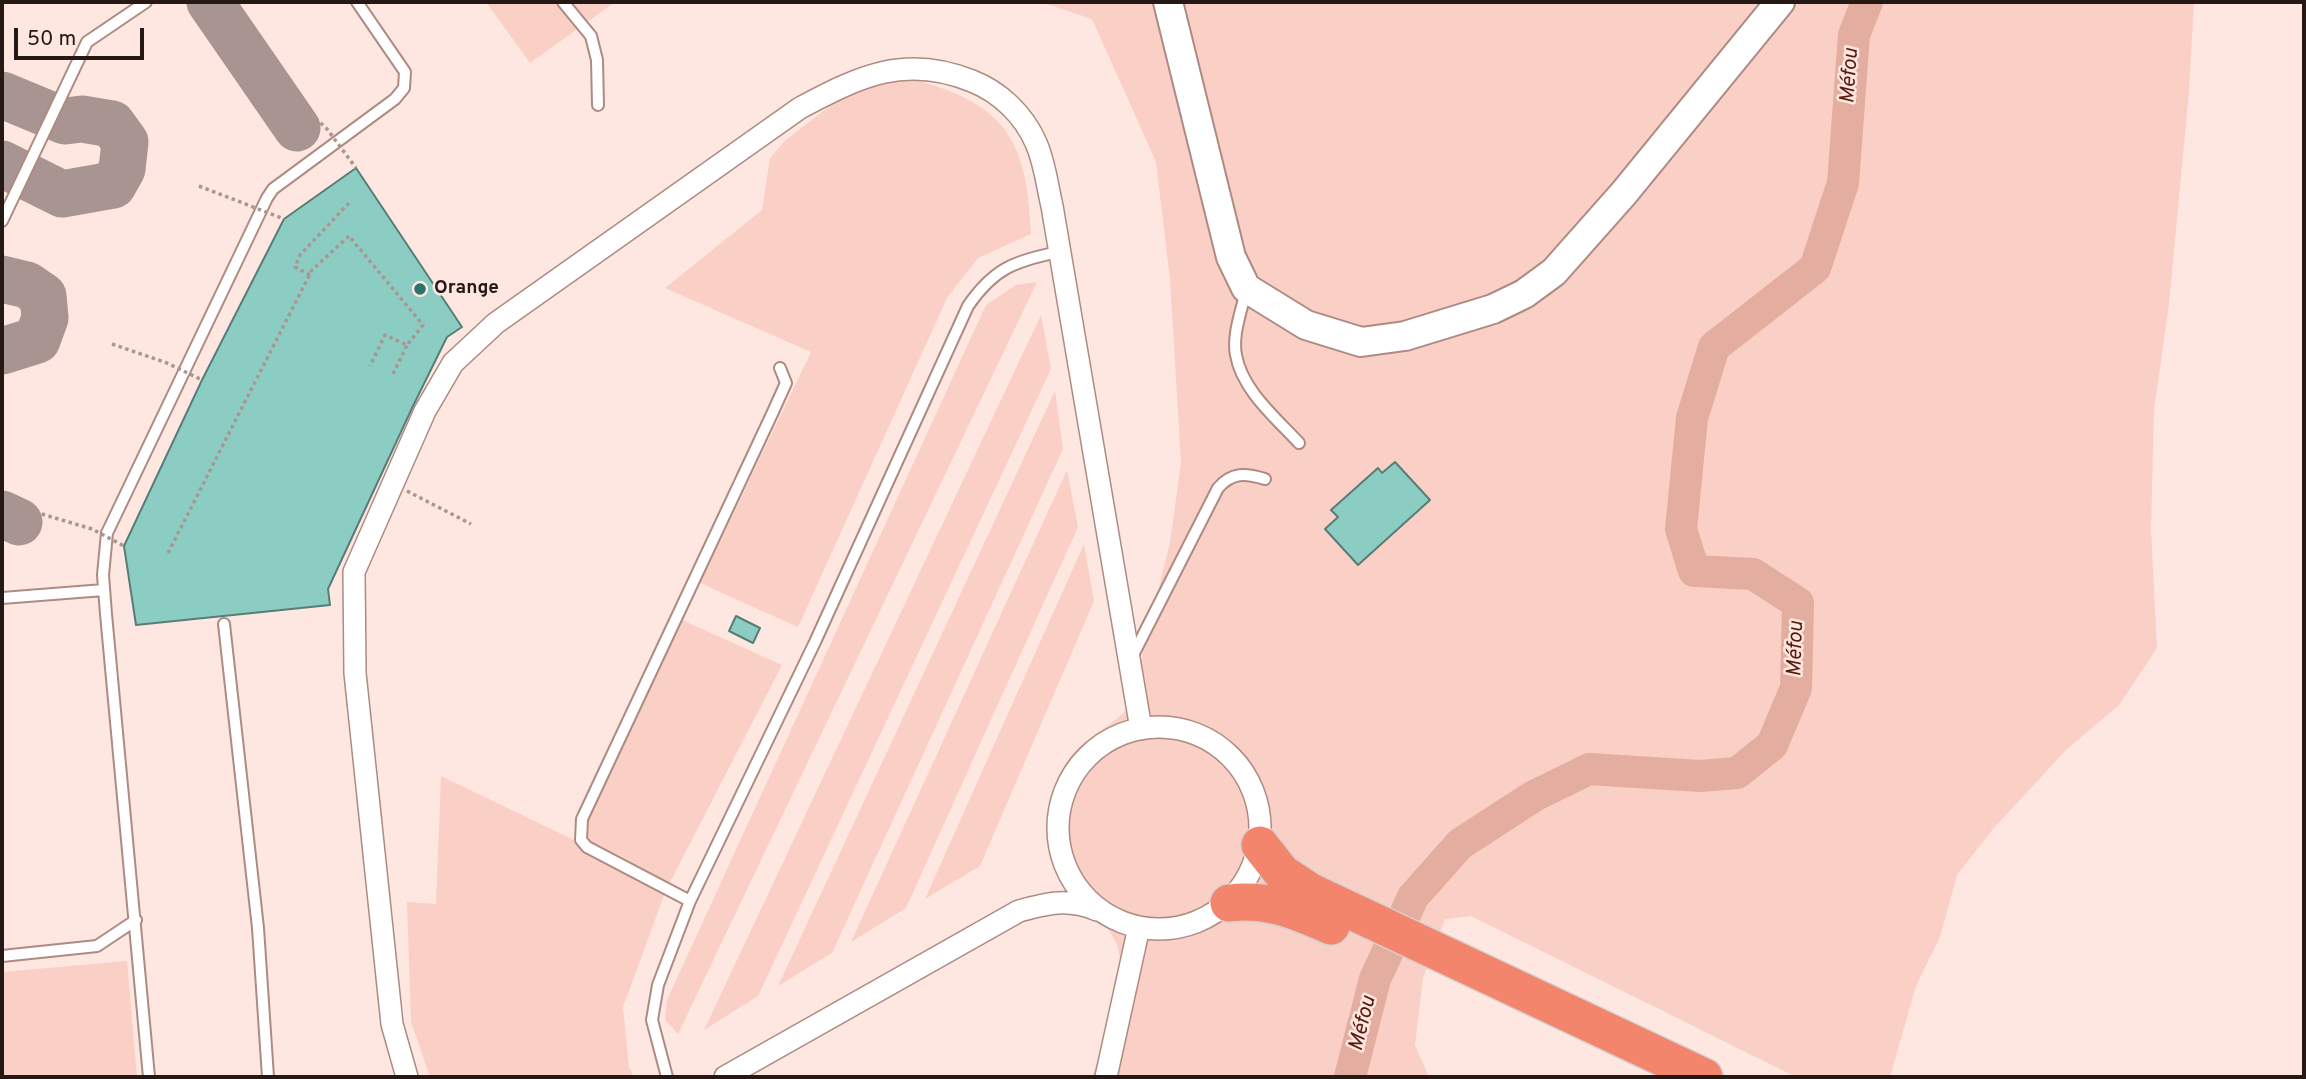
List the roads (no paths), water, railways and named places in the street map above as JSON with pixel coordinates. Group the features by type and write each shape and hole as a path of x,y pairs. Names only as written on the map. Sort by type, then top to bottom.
{"highway":[{"path":"1260,845 1305,902"},
{"path":"1229,902 1305,902 1495,990 1704,1077"},
{"path":"1495,990 1654,1077"}],"main road":[{"path":"1168,2 1231,257 1246,288 1306,326 1362,342 1405,336 1493,309 1524,295 1553,272 1625,193 1780,2"}],"street":[{"path":"407,1077 392,1024 380,929 355,673 352,583 354,572 391,483 425,411 453,363 496,323 800,108 849,82 913,67 936,69 986,87 1010,104 1037,144 1141,729"},
{"path":"725,1077 1019,911 1053,902 1076,902 1139,927 1158,929 1187,925 1213,914 1229,902 1249,877 1260,845 1261,816 1253,788 1237,763 1215,743 1189,731 1159,727 1141,729 1114,737 1085,758 1074,772 1060,804 1058,840 1068,873 1090,902 1104,913"},
{"path":"1106,1077 1139,927"}],"lane":[{"path":"2,221 87,42 146,2"},
{"path":"149,1077 104,590 107,533 267,198 274,188 395,99 404,88 405,72 357,2"},
{"path":"563,2 591,36 597,60 598,105"},
{"path":"667,1077 652,1020 658,985 690,901 815,642 968,306 982,287 999,271 1018,261 1058,252"},
{"path":"1246,288 1236,353 1242,376 1299,443"},
{"path":"690,901 587,847 581,840 582,819 777,404 786,383 780,368"},
{"path":"1130,661 1218,488 1228,477 1246,473 1265,478"},
{"path":"2,598 104,590"},
{"path":"224,624 258,928 268,1077"},
{"path":"2,956 97,946 136,920"}],"waterway":[{"name":"Méfou","path":"1350,1077 1375,979 1413,897 1460,844 1534,796 1589,769 1700,776 1737,773 1772,745 1796,688 1798,603 1753,574 1694,571 1681,529 1692,418 1714,347 1815,268 1843,183 1854,35 1867,2"}],"place":[{"name":"Orange","path":"420,289"}]}
